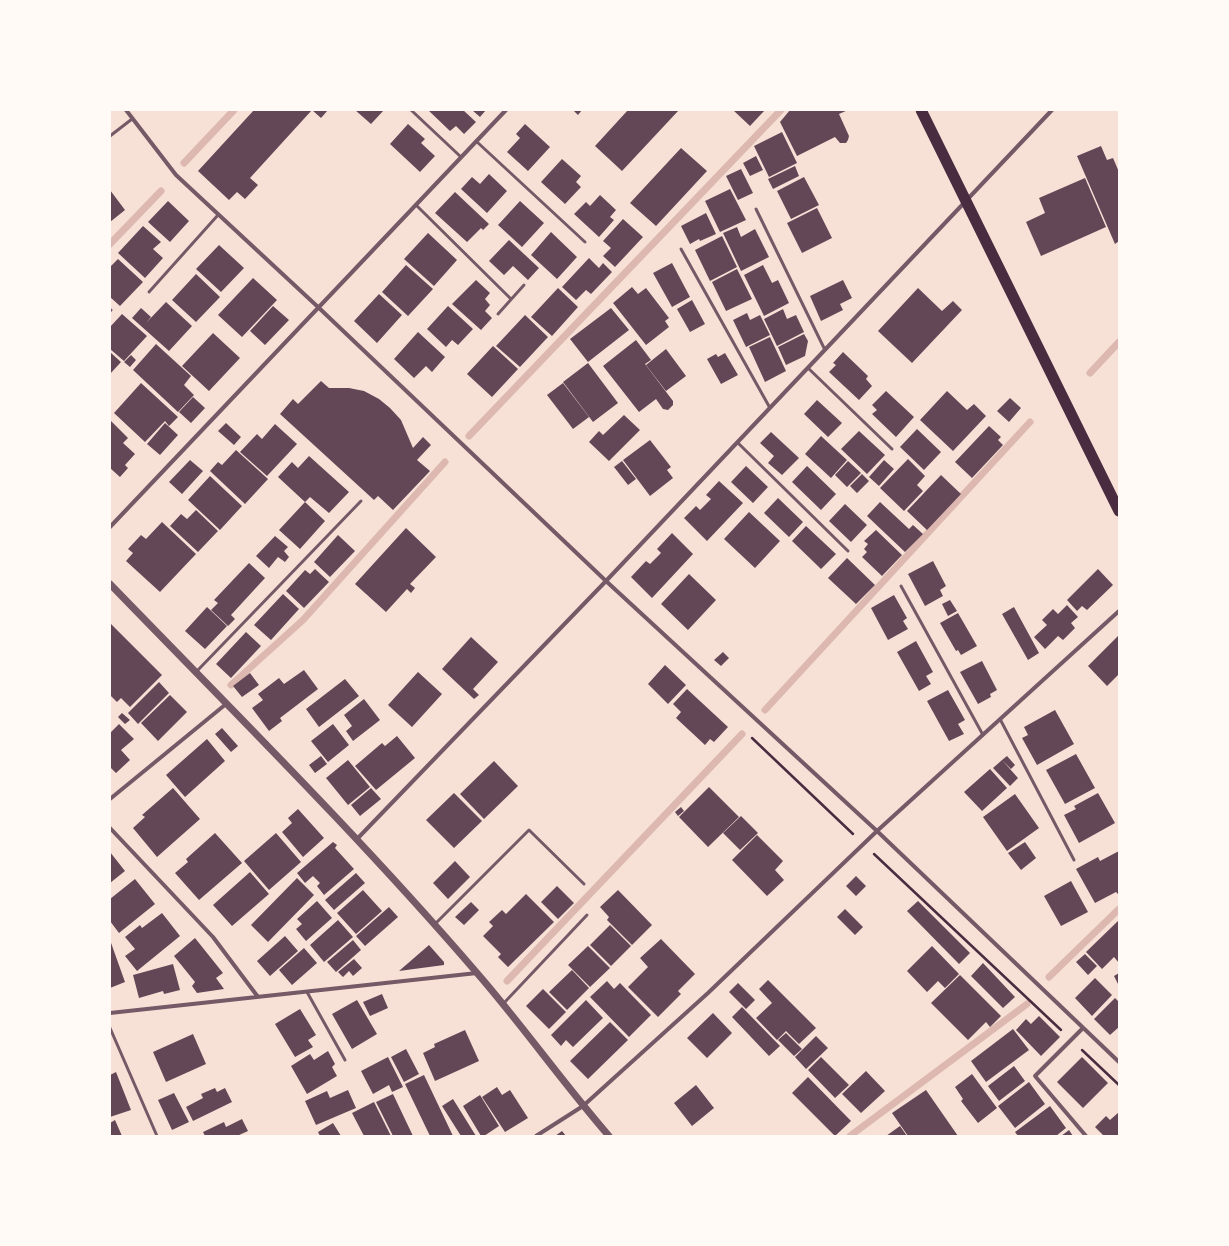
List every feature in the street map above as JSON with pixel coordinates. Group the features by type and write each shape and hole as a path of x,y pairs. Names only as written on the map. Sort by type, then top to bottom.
{"highway":[{"path":"921,110 1119,512"}],"street":[{"path":"110,527 506,110"},
{"path":"357,840 738,443 1052,110"},
{"path":"128,111 132,119 176,175 318,307 606,581 877,831 1119,1062"},
{"path":"110,584 357,840 434,925 503,1004 583,1106 609,1136"},
{"path":"536,1136 583,1106 708,993 877,831 1119,611"},
{"path":"110,799 226,704"},
{"path":"110,828 213,937 258,997"},
{"path":"110,1013 477,973"},
{"path":"1083,1028 1035,1076 1086,1136"}],"lane":[{"path":"411,110 461,157"},
{"path":"110,136 132,119"},
{"path":"476,141 585,242"},
{"path":"416,205 511,299"},
{"path":"756,209 825,350"},
{"path":"149,292 218,215"},
{"path":"681,249 770,408"},
{"path":"498,314 524,285"},
{"path":"808,368 892,448"},
{"path":"738,443 848,550"},
{"path":"196,673 361,501"},
{"path":"901,586 983,735"},
{"path":"1000,719 1074,860"},
{"path":"434,925 529,830 584,884"},
{"path":"503,1004 587,915"},
{"path":"307,992 345,1060"},
{"path":"110,1028 157,1136"}],"building":[{"path":"254,110 312,110 250,178 258,185 245,199 237,192 229,200 198,171"},
{"path":"312,110 328,110 321,118"},
{"path":"355,110 384,110 371,124"},
{"path":"428,110 463,110 476,122 464,134 456,126 450,131"},
{"path":"472,110 486,110 480,117"},
{"path":"573,110 582,110 578,115"},
{"path":"628,110 679,110 622,171 595,146"},
{"path":"733,110 765,110 750,126"},
{"path":"790,110 848,110 839,114 849,136 848,140 846,143 840,143 835,137 797,156 780,122"},
{"path":"408,124 425,139 421,143 435,156 420,172 390,144"},
{"path":"525,124 550,147 528,171 507,152 520,138 516,134"},
{"path":"782,132 797,163 769,177 754,146"},
{"path":"1101,146 1107,160 1113,158 1119,172 1119,241 1115,244 1077,156"},
{"path":"681,148 707,171 656,226 630,203"},
{"path":"756,156 763,170 750,176 743,163"},
{"path":"562,159 581,176 576,182 581,187 565,204 541,182"},
{"path":"795,166 799,176 773,189 768,179"},
{"path":"741,169 753,193 738,200 726,176"},
{"path":"489,174 507,191 487,213 461,189 472,177 480,184"},
{"path":"804,177 819,205 791,219 777,191"},
{"path":"1085,178 1106,227 1041,256 1026,222 1045,213 1039,198"},
{"path":"730,189 746,220 720,232 705,201"},
{"path":"110,190 125,210 110,222"},
{"path":"455,192 489,224 483,230 481,228 467,242 435,213"},
{"path":"600,195 616,210 610,217 614,220 599,237 574,214 586,202 590,206"},
{"path":"168,201 189,221 170,242 148,222"},
{"path":"520,201 544,223 522,247 498,225"},
{"path":"817,208 832,238 802,253 787,223"},
{"path":"706,213 716,234 700,241 699,239 690,244 681,226"},
{"path":"623,219 643,237 615,267 603,256 611,248 603,241"},
{"path":"143,226 161,242 153,249 163,258 145,278 118,253"},
{"path":"737,227 741,237 755,229 769,257 741,271 723,233"},
{"path":"551,232 577,257 557,279 531,255"},
{"path":"428,233 457,260 434,286 404,259"},
{"path":"722,236 737,267 710,281 695,250"},
{"path":"509,240 539,268 528,280 513,266 504,275 489,261"},
{"path":"219,245 244,268 221,292 196,269"},
{"path":"589,258 599,268 603,263 612,272 591,294 586,290 576,300 562,287"},
{"path":"118,259 143,282 120,306 110,297 110,267"},
{"path":"672,263 690,297 672,307 653,273"},
{"path":"406,265 433,289 408,316 382,292"},
{"path":"763,265 772,283 778,280 789,303 764,316 744,275"},
{"path":"737,269 752,299 726,311 712,282"},
{"path":"196,274 220,297 196,322 172,300"},
{"path":"253,278 277,300 242,337 218,315"},
{"path":"476,280 490,293 485,299 490,305 485,311 492,318 481,330 452,304"},
{"path":"843,280 852,298 840,304 843,310 821,321 810,296"},
{"path":"632,287 638,294 646,288 669,318 665,321 669,327 646,345 613,303"},
{"path":"558,288 578,307 552,336 531,317"},
{"path":"918,288 942,311 953,301 962,310 912,363 878,331"},
{"path":"379,294 402,315 377,343 354,321"},
{"path":"692,300 705,324 690,332 677,309"},
{"path":"166,302 192,326 169,351 132,318 141,308 151,317 146,323"},
{"path":"273,306 289,320 265,345 250,331"},
{"path":"448,306 473,329 458,345 452,340 446,347 427,329"},
{"path":"611,308 629,330 588,362 570,339"},
{"path":"783,309 787,319 796,315 804,332 777,346 764,319"},
{"path":"747,313 750,320 760,315 770,335 746,347 733,320"},
{"path":"122,314 147,336 124,361 110,349 110,327"},
{"path":"525,315 548,337 520,367 496,346"},
{"path":"418,332 445,357 432,372 426,366 414,378 394,359"},
{"path":"213,333 240,358 209,391 182,366"},
{"path":"804,334 808,341 805,356 786,365 778,347"},
{"path":"770,337 786,371 765,382 749,347"},
{"path":"636,340 651,360 645,364 673,401 673,405 668,410 663,409 656,399 639,412 603,366"},
{"path":"156,344 191,376 184,385 194,395 178,412 133,370"},
{"path":"493,346 518,369 492,397 467,374"},
{"path":"666,349 686,376 666,391 646,365"},
{"path":"110,352 121,362 110,374"},
{"path":"843,352 868,376 866,379 872,386 859,400 829,372 836,365 833,363"},
{"path":"725,353 738,375 721,384 707,359 716,354 718,357"},
{"path":"131,355 136,360 130,367 124,362"},
{"path":"588,363 618,403 593,422 563,382"},
{"path":"321,381 329,388 349,388 364,391 379,399 401,420 413,448 423,437 431,445 417,460 430,471 393,510 378,496 374,500 280,414 293,399 298,404"},
{"path":"141,383 178,417 169,426 165,421 145,442 114,413"},
{"path":"563,383 589,417 573,429 547,395"},
{"path":"886,391 914,417 896,437 872,414 877,410 872,405"},
{"path":"947,391 967,410 974,404 986,416 953,451 920,420"},
{"path":"193,397 205,408 191,423 179,412"},
{"path":"1010,398 1021,408 1009,422 997,411"},
{"path":"817,400 842,423 828,437 804,414"},
{"path":"624,415 640,430 609,461 589,442 599,431 603,435"},
{"path":"110,420 128,438 123,443 135,454 125,465 128,468 120,477 110,468"},
{"path":"165,423 178,435 160,455 147,444"},
{"path":"226,423 241,437 234,445 218,431"},
{"path":"275,424 297,444 267,476 240,452 257,434 262,439"},
{"path":"989,426 1001,437 998,440 1003,445 972,478 955,462"},
{"path":"917,429 941,452 924,470 900,447"},
{"path":"859,431 885,455 867,474 841,449"},
{"path":"771,432 799,458 782,475 768,463 774,456 760,443"},
{"path":"821,436 847,460 831,478 805,454"},
{"path":"650,440 671,467 667,470 673,478 650,496 623,460"},
{"path":"236,450 268,479 245,504 210,471 218,462 222,465"},
{"path":"309,456 349,492 329,513 310,497 305,502 278,477 292,462 298,468"},
{"path":"908,459 925,476 917,485 923,491 904,511 880,488"},
{"path":"190,460 203,471 182,494 169,482"},
{"path":"884,460 894,469 879,486 869,477"},
{"path":"622,461 636,479 628,485 614,467"},
{"path":"848,461 861,473 847,487 835,475"},
{"path":"746,466 768,487 753,503 731,482"},
{"path":"807,466 836,494 821,510 792,482"},
{"path":"862,474 869,481 857,493 850,486"},
{"path":"941,475 961,494 927,530 907,511"},
{"path":"210,476 242,506 220,530 188,500"},
{"path":"719,481 743,503 707,541 684,518 696,506 700,510 711,499 706,495"},
{"path":"778,498 803,522 789,537 764,513"},
{"path":"305,502 325,521 300,549 279,530"},
{"path":"880,502 909,529 913,525 923,534 905,552 867,516"},
{"path":"845,504 867,525 851,542 829,521"},
{"path":"196,510 218,531 198,552 170,526 181,514 187,519"},
{"path":"749,512 780,541 755,568 724,539"},
{"path":"162,522 196,554 160,592 126,561 133,553 128,549 141,535 146,539"},
{"path":"806,526 836,554 821,569 792,541"},
{"path":"406,528 436,557 410,584 415,588 411,593 407,589 386,612 355,584"},
{"path":"876,530 902,555 882,576 862,557 867,552 864,549 868,544 864,541"},
{"path":"672,533 693,554 652,598 631,577 646,561 650,564 661,553 657,549"},
{"path":"338,535 355,551 330,577 314,562"},
{"path":"275,536 288,547 284,551 289,557 285,562 278,557 269,568 256,556"},
{"path":"847,558 875,585 856,604 828,578"},
{"path":"933,561 946,586 940,590 943,596 925,606 908,574"},
{"path":"249,563 265,578 231,615 235,619 228,626 211,610 218,603 214,600"},
{"path":"315,569 329,582 304,608 286,591 305,570 310,574"},
{"path":"1098,569 1113,585 1087,610 1082,606 1077,611 1067,600"},
{"path":"689,574 716,600 688,630 661,604"},
{"path":"283,594 299,609 271,640 254,625"},
{"path":"894,595 907,618 903,621 908,629 888,640 871,608"},
{"path":"950,600 957,611 948,616 942,604"},
{"path":"1067,605 1078,617 1071,623 1075,628 1063,640 1058,636 1045,649 1034,637 1047,625 1042,620 1053,609 1058,614"},
{"path":"207,607 227,626 205,649 185,631"},
{"path":"1014,607 1039,653 1028,660 1002,614"},
{"path":"958,613 977,646 961,655 958,650 956,651 940,623"},
{"path":"111,624 162,675 130,707 121,698 117,702 110,695"},
{"path":"246,632 261,646 231,678 216,664"},
{"path":"1119,635 1119,674 1107,686 1088,666"},
{"path":"471,637 498,662 473,689 479,695 474,699 442,669"},
{"path":"916,641 933,672 926,676 931,684 919,691 897,652"},
{"path":"723,652 729,658 721,666 714,660"},
{"path":"982,661 997,690 990,694 991,697 978,704 960,672"},
{"path":"665,665 686,685 668,704 648,684"},
{"path":"304,670 318,689 280,718 282,721 269,731 252,708 263,700 258,694 279,678 284,684"},
{"path":"418,672 442,694 412,727 388,705"},
{"path":"250,673 259,685 242,697 233,686"},
{"path":"345,679 359,696 319,727 306,709"},
{"path":"159,682 169,693 138,724 128,713"},
{"path":"687,689 728,727 714,742 710,739 705,745 676,718 681,712 673,704"},
{"path":"948,690 965,720 958,724 964,734 949,741 927,701"},
{"path":"170,695 187,712 158,741 141,723"},
{"path":"364,699 380,720 353,741 346,731 352,726 344,715"},
{"path":"1055,710 1074,744 1037,765 1022,738 1028,735 1024,727"},
{"path":"122,713 130,720 125,724 118,717"},
{"path":"119,724 134,739 121,750 130,760 116,773 110,767 110,733"},
{"path":"333,724 349,745 328,762 311,741"},
{"path":"222,728 238,746 231,752 215,734"},
{"path":"397,736 415,758 376,790 355,766 382,743 385,746"},
{"path":"207,739 225,761 185,797 166,775"},
{"path":"1076,754 1095,788 1065,804 1046,770"},
{"path":"321,756 327,764 315,773 309,765"},
{"path":"1007,756 1015,765 1011,769 1002,760"},
{"path":"348,760 370,787 348,805 326,778"},
{"path":"1002,760 1018,778 1010,786 993,768"},
{"path":"494,761 518,786 484,819 460,794"},
{"path":"990,769 1007,788 982,811 964,792"},
{"path":"709,787 739,817 708,847 679,817"},
{"path":"173,788 200,819 157,857 133,828 145,817 142,815"},
{"path":"371,788 381,799 360,816 351,805"},
{"path":"454,793 482,821 454,848 426,820"},
{"path":"1098,793 1115,823 1079,843 1064,815 1076,809 1074,806"},
{"path":"1015,794 1039,828 1007,851 983,817"},
{"path":"681,807 684,811 678,816 675,812"},
{"path":"298,809 324,838 303,857 282,832 292,823 288,818"},
{"path":"741,816 758,833 740,850 723,833"},
{"path":"215,833 242,863 199,900 175,873 188,862 186,859"},
{"path":"276,833 301,862 269,890 244,861"},
{"path":"757,835 783,861 775,870 784,880 767,896 732,860"},
{"path":"333,842 337,845 335,848 354,869 324,895 317,886 320,883 313,876 305,883 297,873"},
{"path":"1025,842 1036,858 1021,870 1008,853"},
{"path":"1119,851 1119,895 1116,892 1095,903 1076,869 1098,857 1100,861"},
{"path":"110,852 125,871 110,883"},
{"path":"455,861 470,877 448,899 433,883"},
{"path":"250,872 269,894 232,926 213,905"},
{"path":"356,873 365,883 334,910 325,900"},
{"path":"856,876 866,886 856,896 846,886"},
{"path":"297,878 314,895 268,942 251,925"},
{"path":"135,879 155,904 119,933 110,921 110,899"},
{"path":"1071,881 1088,912 1061,926 1044,896"},
{"path":"557,886 574,903 558,919 541,902"},
{"path":"363,890 382,911 356,934 337,913"},
{"path":"618,890 652,925 632,945 607,920 609,917 600,907"},
{"path":"526,894 554,922 508,967 498,957 501,954 483,936 493,926 489,922 502,910 506,914"},
{"path":"317,901 332,918 306,941 296,929 302,924 297,919"},
{"path":"918,901 970,953 959,964 907,911"},
{"path":"471,902 479,910 464,925 455,917"},
{"path":"389,907 398,917 365,946 356,936"},
{"path":"845,909 863,927 855,935 837,917"},
{"path":"162,913 180,936 137,971 125,956 135,949 125,937 140,925 142,928"},
{"path":"338,920 353,937 324,962 310,945"},
{"path":"1119,920 1119,963 1114,957 1102,969 1086,952"},
{"path":"610,925 631,946 611,966 590,945"},
{"path":"285,936 298,951 270,976 257,961"},
{"path":"195,938 223,973 216,978 224,989 197,993 192,986 195,982 174,956"},
{"path":"661,939 695,974 678,991 681,994 658,1017 628,987 648,967 640,958"},
{"path":"110,940 125,982 110,988"},
{"path":"353,940 361,950 336,972 327,962"},
{"path":"429,945 444,962 444,965 399,971"},
{"path":"588,946 610,968 590,987 568,965"},
{"path":"932,946 959,974 945,988 938,981 927,992 907,971"},
{"path":"304,948 317,963 292,985 279,970"},
{"path":"1085,954 1097,966 1088,975 1076,962"},
{"path":"354,959 362,968 353,976 349,971 343,977 338,972"},
{"path":"983,963 1015,997 1003,1008 971,976"},
{"path":"173,964 180,990 164,994 163,991 139,998 133,975"},
{"path":"572,970 589,988 567,1010 549,992"},
{"path":"1119,973 1119,986 1114,976"},
{"path":"960,975 1001,1016 990,1027 986,1022 968,1040 931,1003"},
{"path":"1095,978 1112,995 1092,1016 1075,998"},
{"path":"768,980 816,1028 799,1044 786,1031 777,1040 756,1018 772,1003 759,989"},
{"path":"607,981 614,989 620,983 651,1015 629,1037 590,997"},
{"path":"738,983 755,1000 746,1009 729,992"},
{"path":"543,989 566,1012 549,1029 526,1006"},
{"path":"382,994 388,1008 370,1016 363,1002"},
{"path":"1115,998 1119,1002 1119,1027 1110,1035 1094,1019"},
{"path":"357,1000 377,1034 352,1049 332,1014"},
{"path":"586,1000 603,1018 573,1047 566,1040 561,1046 551,1035"},
{"path":"742,1007 780,1046 769,1056 732,1017"},
{"path":"300,1009 316,1035 308,1040 313,1047 295,1057 275,1024"},
{"path":"713,1013 732,1033 707,1058 687,1038"},
{"path":"1039,1016 1060,1037 1041,1056 1016,1030 1026,1019 1031,1024"},
{"path":"610,1022 628,1040 588,1079 570,1061"},
{"path":"1013,1029 1029,1050 986,1082 971,1061"},
{"path":"465,1030 479,1061 435,1081 423,1053 435,1047 434,1044"},
{"path":"786,1033 802,1049 794,1056 778,1040"},
{"path":"193,1034 206,1064 166,1082 153,1052"},
{"path":"816,1036 828,1048 806,1069 795,1057"},
{"path":"406,1049 419,1074 404,1082 391,1057"},
{"path":"328,1051 335,1064 332,1067 337,1076 307,1094 291,1066 310,1054 314,1060"},
{"path":"388,1057 403,1087 392,1092 389,1085 373,1094 361,1071"},
{"path":"821,1057 849,1085 835,1098 808,1070"},
{"path":"1082,1057 1108,1083 1083,1108 1057,1082"},
{"path":"1014,1066 1025,1081 999,1101 988,1086"},
{"path":"866,1071 885,1091 861,1113 842,1094"},
{"path":"116,1072 131,1110 110,1117 110,1075"},
{"path":"972,1074 997,1108 978,1123 961,1101 963,1099 955,1087"},
{"path":"424,1075 453,1136 430,1136 405,1084"},
{"path":"808,1077 851,1121 835,1136 792,1093"},
{"path":"1029,1082 1045,1104 1015,1128 998,1106"},
{"path":"696,1085 714,1108 692,1126 674,1103"},
{"path":"497,1087 502,1095 510,1090 528,1118 505,1132 482,1097"},
{"path":"215,1088 217,1092 225,1088 232,1102 193,1121 186,1107 203,1098 201,1094"},
{"path":"348,1090 356,1108 316,1125 305,1101 327,1091 330,1098"},
{"path":"926,1090 958,1136 908,1136 892,1113"},
{"path":"174,1093 189,1122 172,1130 158,1100"},
{"path":"393,1094 413,1136 393,1136 376,1102"},
{"path":"480,1095 499,1126 484,1136 481,1136 463,1106"},
{"path":"453,1099 476,1136 461,1136 442,1106"},
{"path":"374,1102 391,1136 364,1136 352,1113"},
{"path":"1050,1106 1066,1128 1056,1136 1018,1136 1015,1132"},
{"path":"1119,1112 1119,1136 1104,1136 1095,1127 1106,1116 1110,1120"},
{"path":"242,1119 248,1131 237,1136 205,1136 203,1132 224,1122 226,1127"},
{"path":"115,1120 122,1136 110,1136 110,1123"},
{"path":"333,1123 341,1136 320,1136 318,1132"},
{"path":"900,1126 907,1136 886,1136"},
{"path":"1069,1130 1073,1136 1061,1136"},
{"path":"562,1131 566,1136 555,1136"}],"waterway":[{"path":"184,163 234,110"},
{"path":"469,436 781,110"},
{"path":"110,244 161,191"},
{"path":"1090,373 1119,342"},
{"path":"765,710 1030,422"},
{"path":"231,685 303,620 445,462"},
{"path":"507,981 742,734"},
{"path":"1049,977 1119,909"},
{"path":"850,1136 1027,1004"}]}
